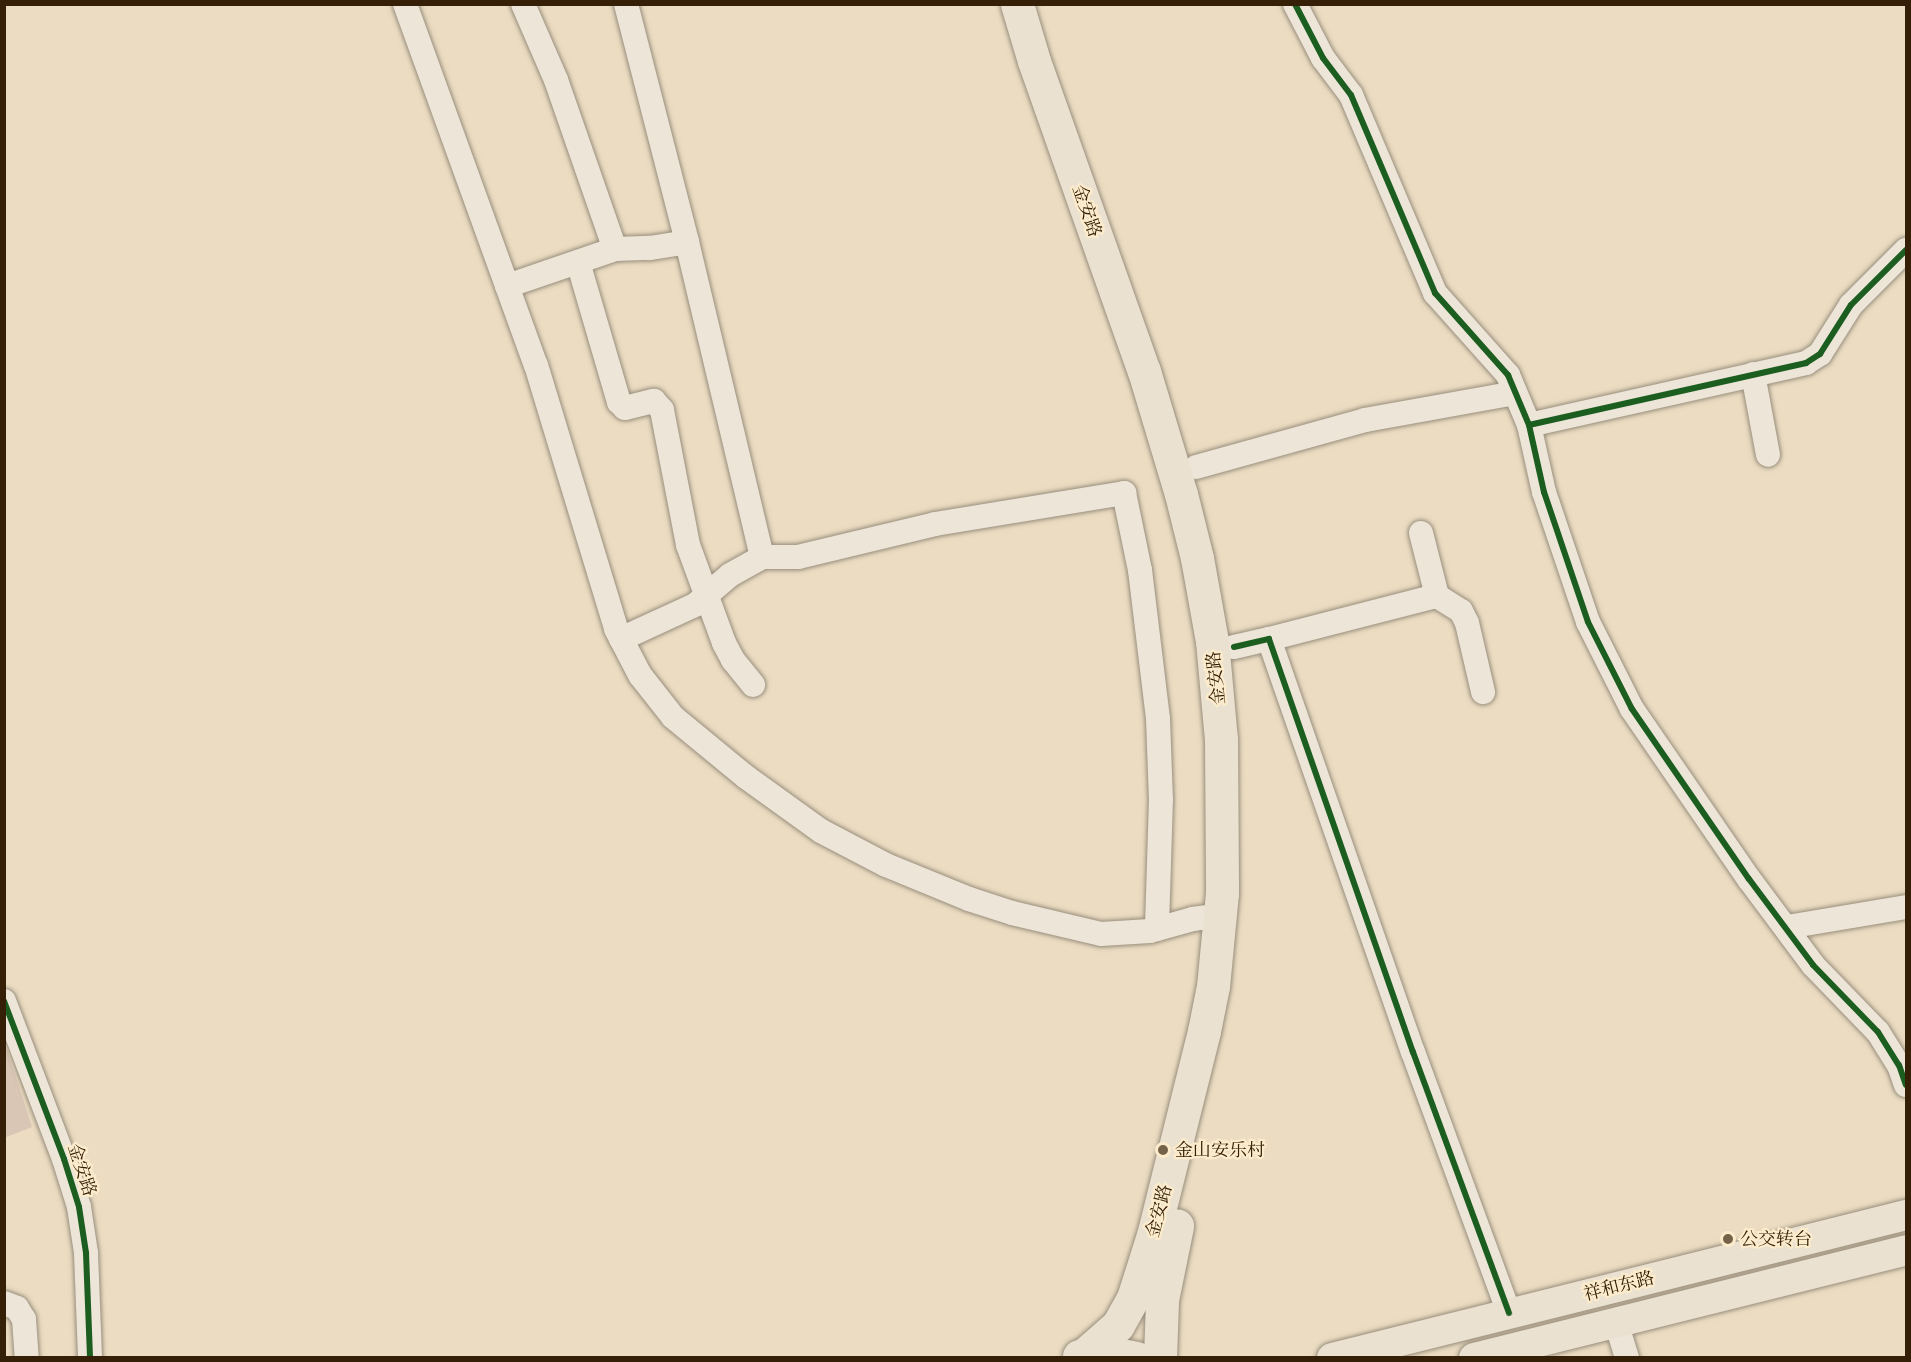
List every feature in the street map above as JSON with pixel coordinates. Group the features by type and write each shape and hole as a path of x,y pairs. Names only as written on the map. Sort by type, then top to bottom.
{"highway":[{"name":"金安路","path":"1017,4 1038,72 1164,431 1197,558 1212,641 1221,739 1224,844 1221,915 1204,1031 1133,1298 1118,1324 1080,1355"},
{"name":"金安路","path":"1040,4 1055,55 1164,363 1196,467 1218,553 1234,647 1243,738 1245,824 1240,944 1226,1035 1166,1270 1160,1330 1160,1358"},
{"path":"1080,1355 1116,1352 1136,1358"}],"main road":[{"name":"祥和东路","path":"1332,1358 1906,1215"},
{"name":"祥和东路","path":"1474,1358 1522,1352 1616,1322 1906,1250"}],"street":[{"path":"405,4 536,365 608,605 621,639 640,675 673,717 783,805 853,848 927,883 1012,913 1101,934 1124,934 1157,929 1192,919 1221,915"},
{"path":"523,4 559,90 615,249"},
{"path":"626,4 687,242 762,557"},
{"path":"1295,4 1323,58 1351,95 1435,293 1508,375 1529,425 1544,492 1587,622 1627,699 1749,879 1814,965 1878,1032 1899,1065 1906,1084"},
{"path":"507,286 615,249 650,248 687,242"},
{"path":"1529,425 1806,363 1820,354 1851,305 1906,250"},
{"path":"578,262 618,402 625,408 654,401 662,410 682,522 706,595 724,643 733,660 753,685"},
{"path":"1753,375 1768,455"},
{"path":"1196,467 1365,420 1515,393"},
{"path":"621,639 695,605 730,575 762,557 798,556 935,524 1124,493 1148,616 1158,719 1161,799 1157,929"},
{"path":"1421,533 1437,596 1461,611 1467,623 1483,692"},
{"path":"1234,647 1437,596"},
{"path":"1269,639 1413,1052 1509,1313"},
{"path":"1786,927 1906,907"},
{"name":"金安路","path":"4,1001 64,1159 79,1207 86,1253 90,1358"},
{"path":"4,1303 17,1308 24,1318 27,1358"},
{"path":"1616,1322 1627,1358"}],"building":[{"path":"4,1050 7,1050 32,1127 4,1138"}],"cycle path":[{"path":"1295,4 1323,58 1351,95 1435,293 1508,375 1529,425 1544,492 1588,622 1632,709 1749,879 1813,965 1878,1032 1899,1065 1906,1085"},
{"path":"1529,425 1806,363 1820,354 1851,305 1906,250"},
{"path":"1234,647 1269,639 1413,1052 1509,1313"},
{"path":"4,1001 64,1159 79,1207 86,1253 90,1358"}],"place":[{"name":"金山安乐村","path":"1163,1150"},
{"name":"公交转台","path":"1728,1239"}]}
